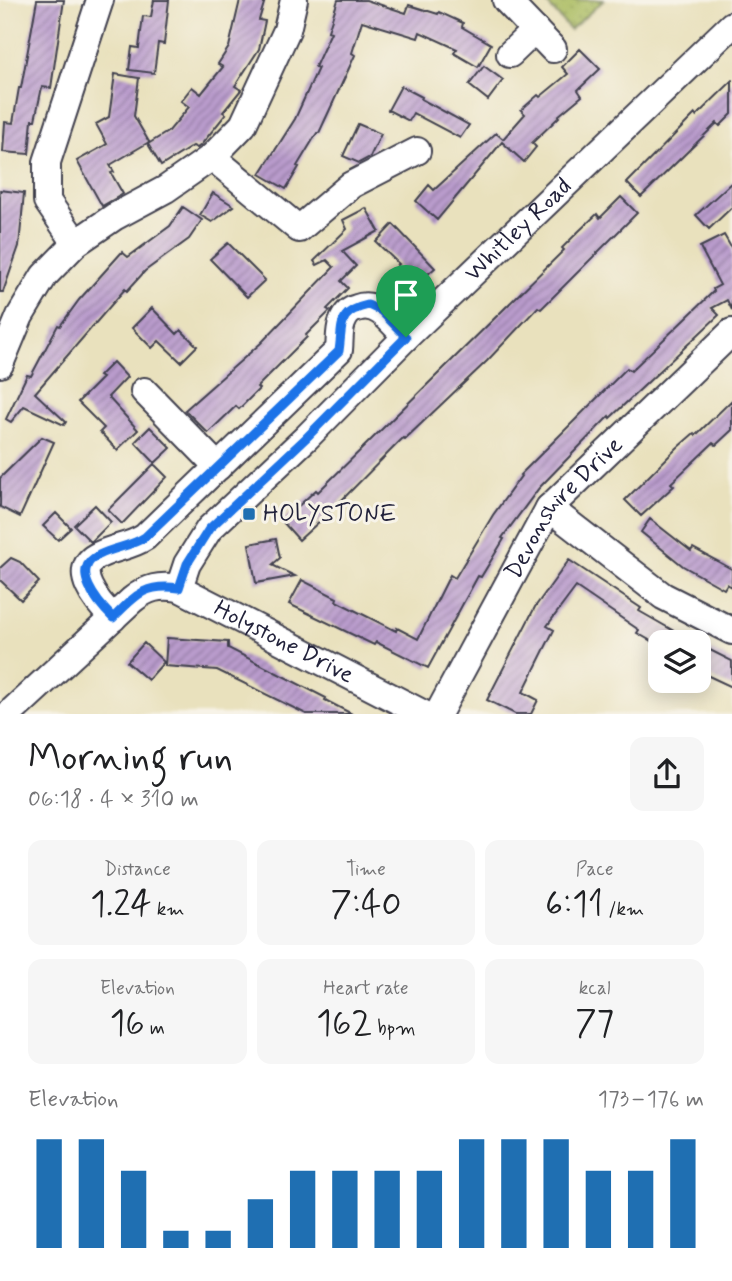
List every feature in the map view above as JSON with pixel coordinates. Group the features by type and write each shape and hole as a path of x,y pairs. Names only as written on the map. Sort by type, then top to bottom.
{"street":[{"path":"76,243 47,201 47,162 100,0"},
{"path":"0,364 20,316 44,276 76,243 114,217 166,189 212,157 243,125 287,30 294,0"},
{"path":"506,0 553,49"},
{"name":"Whitley Road","path":"179,588 187,564 209,529 732,25"},
{"path":"510,54 535,30"},
{"path":"212,157 299,229 351,185 417,151"},
{"path":"113,618 90,591 86,572 92,559 134,544 145,537 339,351 345,315 355,308 368,305 381,311 406,337"},
{"name":"Devonshire Drive","path":"438,714 549,509 732,332"},
{"path":"144,391 218,467"},
{"path":"549,509 663,596 732,631"},
{"path":"9,714 144,590 153,586 179,588"},
{"name":"Holystone Drive","path":"179,588 424,714"}],"green space":[{"path":"544,0 604,0 570,30"}],"building":[{"path":"37,0 64,0 51,88 42,87 35,120 32,120 29,154 3,152 5,122 13,123"},
{"path":"154,0 169,0 164,44 158,43 154,73 129,70 132,47 139,48 143,16 151,17"},
{"path":"240,0 265,0 259,20 265,21 259,49 235,86 241,90 201,145 197,148 193,146 161,166 148,144 169,131 189,107 181,101 192,87 201,94 223,67 218,64 229,47"},
{"path":"338,0 366,0 406,13 409,5 438,14 439,12 463,23 462,27 491,44 478,67 454,53 457,49 420,32 418,38 362,21 352,53 355,55 319,133 297,166 299,167 286,189 260,174 295,119 318,68 315,67 331,32 328,31"},
{"path":"580,49 600,69 578,90 582,96 532,143 536,147 524,162 502,142 437,220 416,201 429,185 434,190 496,133 503,139 525,114 521,110 568,74 562,67"},
{"path":"484,66 503,80 488,100 469,85"},
{"path":"115,74 139,78 134,116 149,142 110,165 114,172 111,173 123,194 102,206 77,161 107,144 96,124 109,117"},
{"path":"732,81 732,114 720,126 717,123 641,197 627,183 695,114 696,116"},
{"path":"401,86 469,125 460,138 413,113 409,121 388,110"},
{"path":"358,124 381,134 370,157 359,163 343,156"},
{"path":"732,182 732,207 709,229 696,215"},
{"path":"0,190 24,193 19,246 3,292 0,292"},
{"path":"213,193 234,206 212,222 200,215"},
{"path":"621,197 637,213 541,309 538,307 487,361 403,438 299,540 282,521 316,490 318,492 564,250 562,248 579,231 597,214 600,218"},
{"path":"183,207 202,220 189,239 145,271 127,291 125,289 35,393 66,422 64,425 24,406 11,422 6,419 27,375 31,376 58,325 60,326 79,300 122,252 128,257 170,226"},
{"path":"366,208 379,231 342,251 356,266 341,281 348,288 327,309 330,311 307,337 257,387 259,389 239,409 236,406 208,433 185,410 261,343 334,267 327,260 317,265 314,261 347,229 343,220"},
{"path":"393,224 435,268 414,286 397,265 399,264 376,242"},
{"path":"724,235 732,249 732,310 727,300 712,308 719,315 610,418 609,416 539,488 502,538 504,539 481,577 478,576 428,668 289,604 302,580 337,598 336,601 418,639 450,575 455,578 520,475 627,368 631,371 720,285 700,247"},
{"path":"228,243 265,280 247,297 210,259"},
{"path":"152,308 177,334 181,330 197,346 181,362 159,341 152,348 132,328"},
{"path":"113,362 127,377 108,397 138,430 117,450 100,432 104,428 78,402 102,378 99,376"},
{"path":"732,400 732,430 716,445 713,443 671,483 674,486 641,516 625,500 677,448 694,433 696,435"},
{"path":"150,427 171,448 155,463 135,442"},
{"path":"42,437 54,442 20,517 0,507 0,478"},
{"path":"154,464 167,477 122,524 108,510"},
{"path":"95,505 111,522 91,542 74,525"},
{"path":"56,513 71,528 58,540 43,526"},
{"path":"650,519 691,551 693,548 732,569 732,587 727,584 724,589 683,566 641,532"},
{"path":"276,539 280,558 272,565 295,576 256,583 249,544"},
{"path":"11,558 20,562 39,582 21,600 0,580 0,568"},
{"path":"569,560 641,608 639,611 672,630 648,630 648,639 637,633 639,630 576,587 547,626 554,630 523,692 538,700 531,714 515,714 487,700 535,607"},
{"path":"167,638 228,642 228,648 352,714 306,714 217,670 165,666"},
{"path":"144,643 164,662 148,680 127,662"},
{"path":"711,650 732,661 732,687 711,677"}],"place":[{"name":"HOLYSTONE","path":"249,514"}],"route":[{"path":"368,305 381,311 406,337 306,438 209,529 187,564 179,588 153,586 144,590 113,618 99,604 87,582 86,572 92,559 134,544 145,537 339,351 345,315 355,308 368,305"}]}
